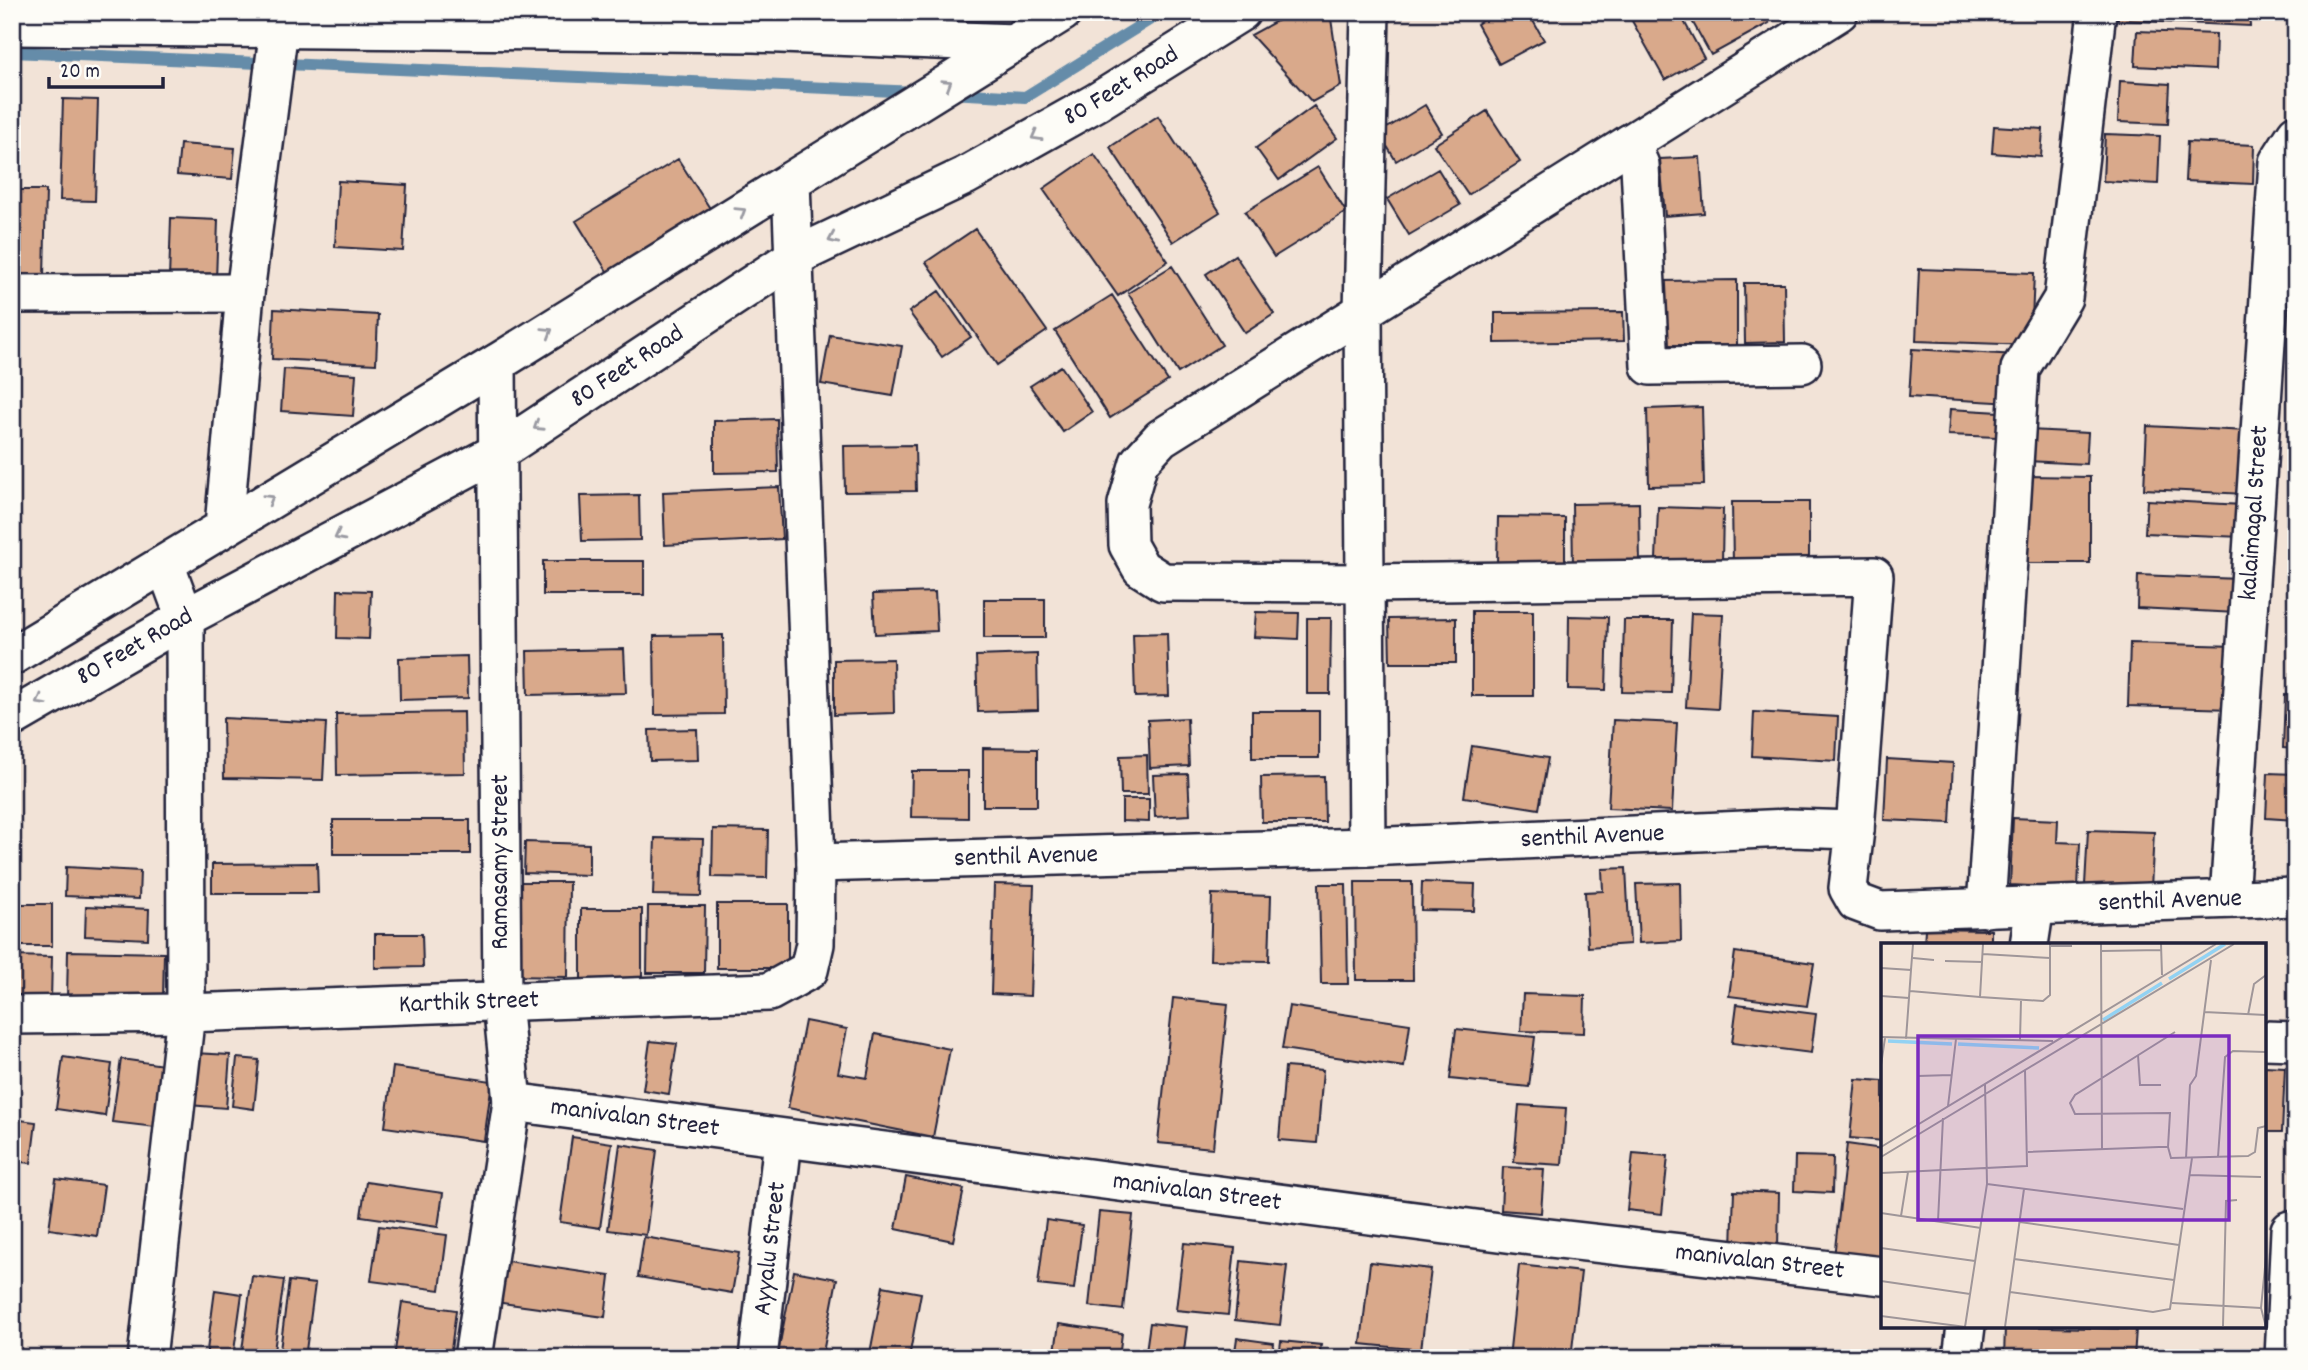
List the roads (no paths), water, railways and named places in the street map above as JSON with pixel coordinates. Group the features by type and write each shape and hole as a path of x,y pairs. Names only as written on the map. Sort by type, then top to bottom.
{"street":[{"name":"80 Feet Road","path":"12,656 497,363 1063,12"},
{"name":"80 Feet Road","path":"12,718 185,618 498,452 794,257 965,176 1097,102 1241,12"},
{"path":"1367,848 1363,312 1370,12"},
{"path":"1839,12 1161,438 1139,463 1127,504 1128,545 1141,568 1163,582 1366,583 1874,576 1855,830"},
{"path":"1986,908 2020,369 2063,298 2097,12"},
{"path":"12,26 277,50 755,22 999,52"},
{"path":"224,526 245,293 277,50"},
{"name":"kalaimagal Street","path":"2229,899 2278,162 2296,134"},
{"path":"1630,143 1640,165 1650,366 1802,364"},
{"path":"792,181 816,863"},
{"path":"12,294 245,293"},
{"name":"Ramasamy Street","path":"474,1358 512,1102 502,1002 497,363"},
{"path":"146,1358 186,1013 185,618 165,564"},
{"name":"senthil Avenue","path":"816,863 1367,848 1790,828 1855,830 1848,888 1856,902 1880,911 2296,897"},
{"name":"Karthik Street","path":"12,1015 186,1013 769,992 788,984 809,970 815,944 816,863"},
{"path":"2029,943 2035,906"},
{"path":"2266,1040 2296,1041"},
{"name":"manivalan Street","path":"512,1102 783,1140 1514,1234 1881,1276"},
{"name":"Ayyalu Street","path":"758,1358 783,1140"},
{"path":"2284,1358 2290,1230 2296,1229"},
{"path":"1962,1358 1966,1328"}],"waterway":[{"path":"949,93 1025,97 1162,12"},
{"path":"12,52 917,92"}]}
